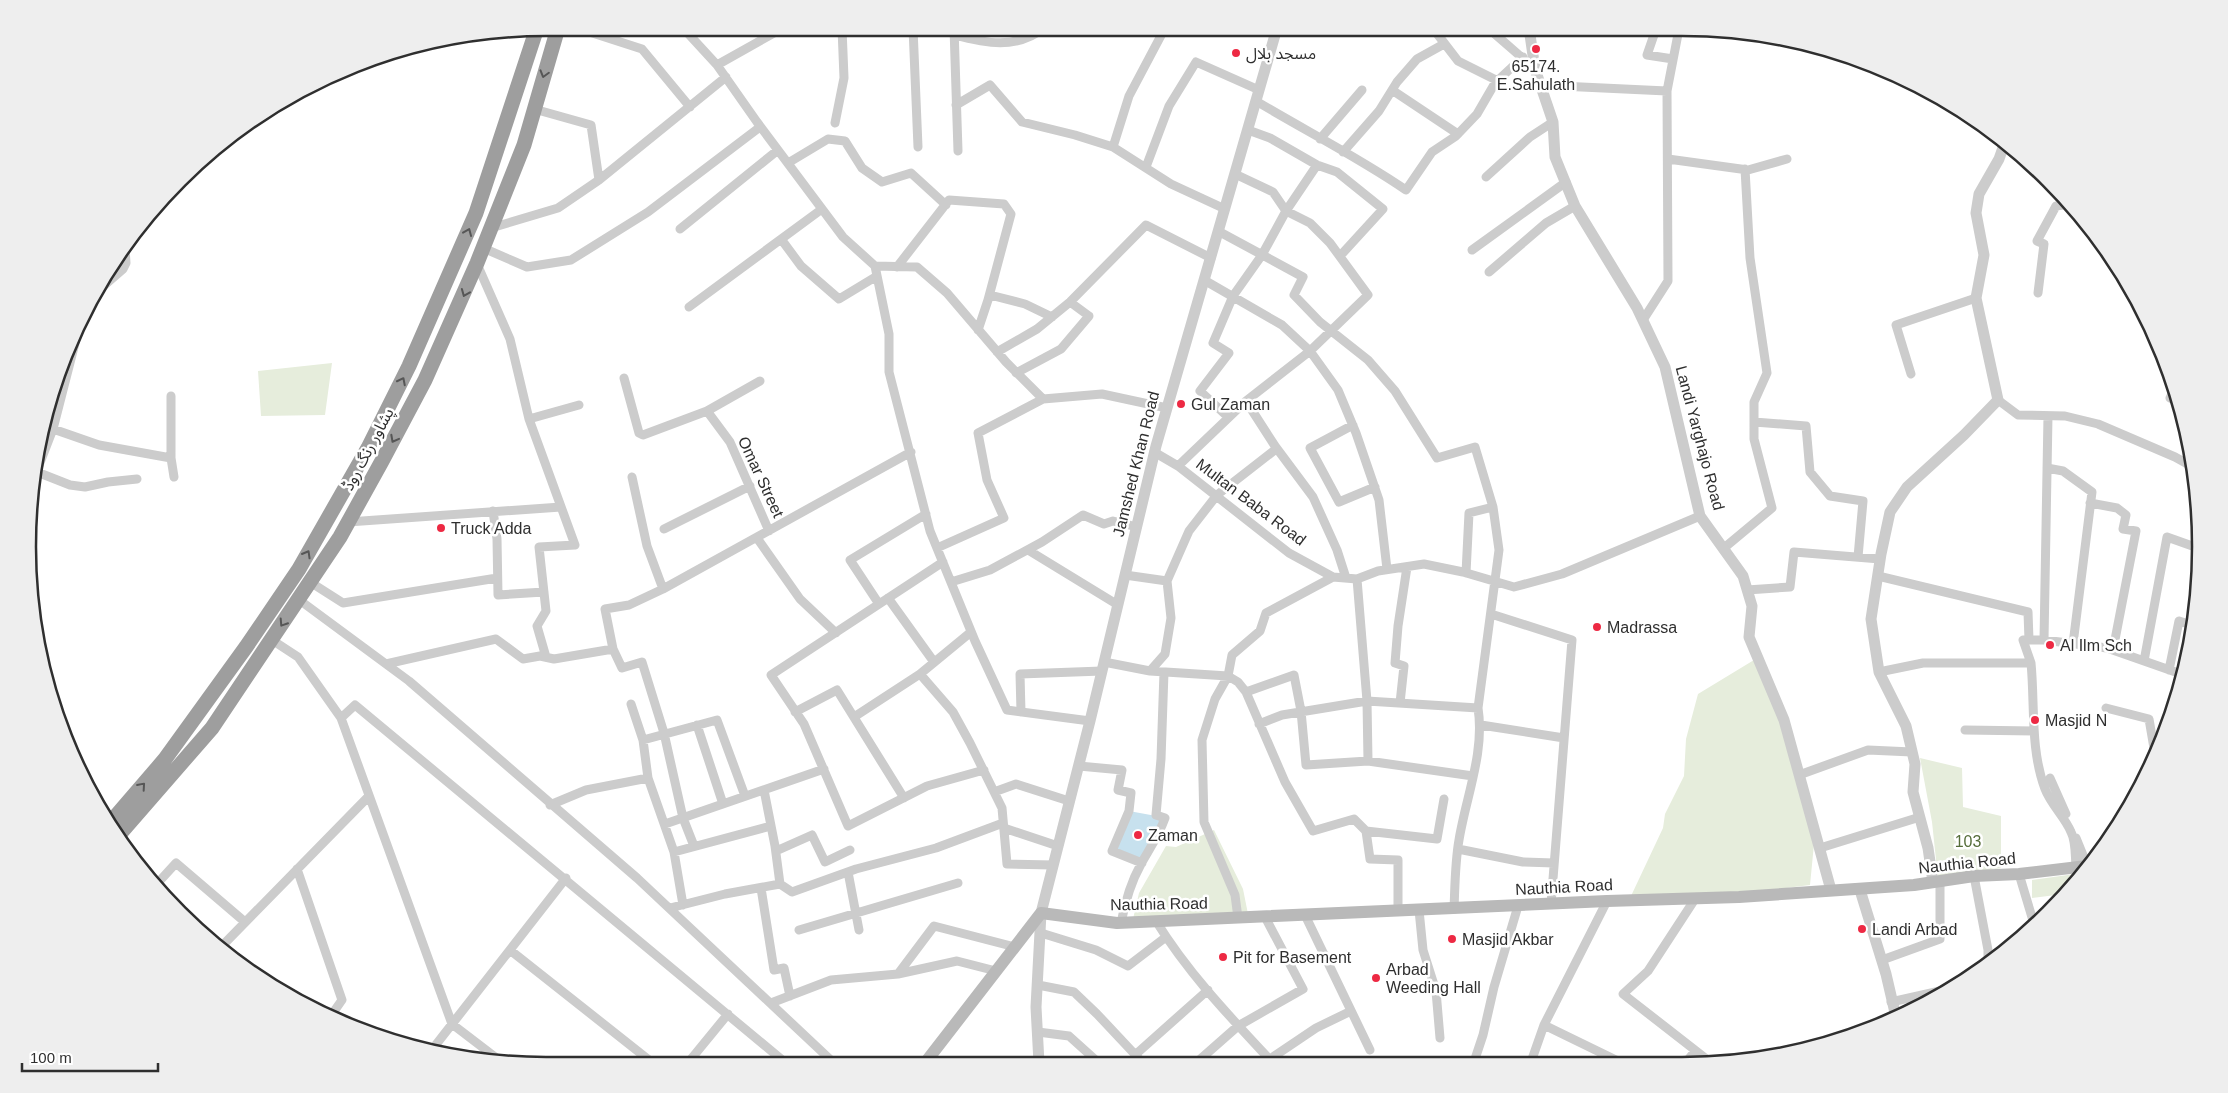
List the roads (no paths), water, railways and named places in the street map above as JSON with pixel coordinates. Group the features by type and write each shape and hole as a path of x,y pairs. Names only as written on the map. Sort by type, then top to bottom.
{"highway":[{"name":"پشاور رنگ روڈ","path":"115,818 165,760 299,569 368,448 409,366 476,214 534,36"},
{"name":"پشاور رنگ روڈ","path":"123,831 212,728 272,640 348,522 425,380 477,263 524,145 556,36"}],"main road":[{"name":"Nauthia Road","path":"1041,912 1121,923 1607,901 1695,899 1831,890 1860,890 1974,876 2019,874 2078,867"},
{"path":"929,1057 1041,912"}],"street":[{"path":"602,36 642,49 690,107"},
{"path":"691,36 718,64 760,127 843,237 875,266 889,334 889,372 926,514 937,548 971,632 1007,710 1090,721"},
{"path":"718,64 768,36"},
{"path":"835,123 844,78 842,36"},
{"path":"913,36 918,147"},
{"path":"954,36 958,150"},
{"path":"964,36 980,42 1012,44 1028,36"},
{"path":"1113,148 1129,96 1161,36"},
{"name":"Jamshed Khan Road","path":"1039,1057 1038,985 1041,912 1079,766 1154,452 1275,36"},
{"path":"1438,36 1458,61 1498,80"},
{"path":"1498,36 1535,69"},
{"name":"Landi Yarghajo Road","path":"1530,36 1535,69 1553,122 1555,157 1575,206 1644,320 1665,367 1700,516 1743,576 1752,606 1749,637 1784,720 1831,890"},
{"path":"1653,36 1647,55 1672,59"},
{"path":"1644,320 1668,281 1667,91 1678,36"},
{"path":"1343,152 1373,117 1417,59 1444,44"},
{"path":"1146,167 1168,106 1196,62 1258,95 1320,139 1381,172 1406,190 1432,152 1458,134 1477,114 1498,80 1523,57"},
{"path":"491,228 558,208 599,180 726,77"},
{"path":"956,105 990,85 1022,122 1075,135 1113,148 1171,184 1225,209"},
{"path":"1540,85 1667,91"},
{"path":"1320,139 1362,90"},
{"path":"1392,90 1458,134"},
{"path":"534,109 591,125 599,180"},
{"path":"1486,177 1530,137 1553,122"},
{"path":"483,248 527,267 571,260 648,212 760,127"},
{"path":"1248,130 1296,151 1317,165 1337,172 1383,209 1340,256"},
{"path":"788,163 828,138 845,141 862,168 882,182 911,173 946,205"},
{"path":"680,228 778,150"},
{"path":"2002,150 1979,194 1976,213 1984,255 1976,298 1998,400 2018,415 2065,416 2098,424 2184,462"},
{"path":"1668,159 1745,169 1787,158"},
{"path":"1228,418 1200,391 1228,353 1212,343 1234,296 1262,254 1286,211 1317,165"},
{"path":"1724,548 1772,508 1754,439 1754,402 1767,372 1750,258 1745,169"},
{"path":"1178,466 1246,400 1310,351 1368,295 1340,256 1310,223 1286,211 1273,192 1235,174"},
{"path":"1472,250 1566,182"},
{"path":"897,267 949,200 1004,204 1011,214 990,295 978,330"},
{"path":"2038,293 2044,244 2037,241 2056,206 2060,205"},
{"path":"1489,272 1546,223 1575,206"},
{"path":"689,307 822,209"},
{"path":"997,352 1037,329 1070,302 1146,225 1211,258"},
{"path":"1218,231 1303,277 1294,295 1331,331 1368,360 1394,391 1437,458 1475,447 1493,507 1499,550 1478,708 1481,725 1458,849 1454,909"},
{"path":"781,238 802,266 839,299 877,276"},
{"path":"113,277 123,269 126,258"},
{"path":"477,263 510,339 529,419 575,545 539,548 546,612 537,626 546,657"},
{"path":"875,266 917,267 947,293 1016,373 1043,398"},
{"path":"1204,280 1282,325 1310,351 1338,390 1353,425 1380,500 1387,570"},
{"path":"990,295 1025,304 1052,317"},
{"path":"1911,374 1896,324 1976,298"},
{"path":"1016,373 1061,349 1089,316 1070,302"},
{"path":"45,451 54,430 71,362"},
{"path":"624,378 640,435 707,411 760,381"},
{"path":"937,548 1004,518 987,480 978,433 1043,398 1102,394 1167,408"},
{"path":"171,396 171,458 174,477"},
{"path":"1246,400 1276,449 1313,497 1337,550 1346,578"},
{"path":"1882,960 1940,939 1936,882 1913,792 1915,764 1906,726 1880,672 1871,619 1880,559 1890,512 1907,487 1964,435 1998,400"},
{"path":"529,419 579,405"},
{"name":"Omar Street","path":"707,411 730,442 769,531"},
{"path":"2044,640 2048,416"},
{"path":"1754,422 1806,426 1810,472 1830,496 1863,501 1858,557"},
{"path":"1353,425 1310,448 1339,502 1375,488"},
{"path":"54,430 99,445 171,458"},
{"path":"1150,671 1165,654 1171,618 1167,581 1189,531 1216,495 1276,449"},
{"path":"694,846 683,818 664,732 642,662 622,668 613,649 605,609 629,605 757,538 911,452"},
{"name":"Multan Baba Road","path":"1154,452 1178,466 1289,553 1332,577 1357,579 1378,571 1424,564 1466,573 1514,587 1562,574 1700,516"},
{"path":"2047,468 2063,471 2092,492 2073,644"},
{"path":"42,474 70,485 85,486 137,479"},
{"path":"632,477 647,546 662,588"},
{"path":"664,530 750,486"},
{"path":"2090,503 2117,508 2126,515 2123,529 2136,532 2113,650"},
{"path":"348,522 561,507"},
{"path":"1466,573 1469,513 1493,507"},
{"path":"494,511 497,540 498,595 544,592"},
{"path":"880,604 850,560 926,514"},
{"path":"951,582 990,570 1028,550 1083,515 1104,524 1113,521 1137,527"},
{"path":"2144,661 2167,537 2192,546"},
{"path":"757,538 800,599 836,633"},
{"path":"1028,550 1118,605"},
{"path":"1747,590 1790,587 1794,552 1880,559"},
{"path":"943,562 771,675 804,724 848,826 927,786 984,770"},
{"path":"1400,703 1404,666 1395,663 1398,626 1407,567"},
{"path":"1125,575 1167,581"},
{"path":"1878,576 2028,612 2029,640"},
{"path":"1238,918 1235,895 1204,822 1202,740 1215,699 1228,676 1232,655 1260,631 1266,613 1332,577"},
{"path":"310,582 343,603 498,578"},
{"path":"1357,579 1367,701 1368,761"},
{"path":"888,598 934,662"},
{"path":"298,599 409,681 670,908 828,1057"},
{"path":"1491,614 1572,640 1551,904"},
{"path":"2169,670 2179,621 2185,623"},
{"path":"854,717 920,674 971,632"},
{"path":"386,664 496,639 523,659 540,656 554,659 613,649"},
{"path":"272,640 298,657 341,718 452,1024 490,1053"},
{"path":"2082,862 2072,833 2046,790 2039,765 2034,731 2034,696 2031,663 2023,640 2044,640 2113,650 2176,672"},
{"path":"1880,672 1923,663 2031,663"},
{"path":"1021,712 1020,674 1103,666 1228,676 1238,682 1246,692 1285,782 1313,830 1354,819 1366,831 1370,859 1398,860 1398,911"},
{"path":"1121,923 1125,901 1142,863 1159,835 1165,818 1156,815 1161,759 1164,672"},
{"path":"920,674 953,712 1002,808 1007,864 1053,865"},
{"path":"1246,692 1294,675 1301,711 1306,765 1368,761 1473,776"},
{"path":"796,712 838,690 904,798"},
{"path":"1259,724 1282,714 1367,701 1478,708"},
{"path":"631,704 643,740 648,778 674,852 683,905"},
{"path":"341,718 355,705 566,878 779,1057"},
{"path":"2106,708 2149,719 2153,742"},
{"path":"643,740 664,732 717,720 745,796"},
{"path":"698,725 723,804"},
{"path":"1481,725 1564,738"},
{"path":"1966,730 2034,731"},
{"path":"1799,775 1868,750 1912,752"},
{"path":"1079,766 1122,770 1118,790 1131,793 1129,811 1112,851 1142,863"},
{"path":"665,824 824,769"},
{"path":"550,805 586,790 648,778"},
{"path":"2050,778 2082,862"},
{"path":"994,792 1016,784 1070,801"},
{"path":"764,790 776,851 780,884"},
{"path":"225,942 369,796"},
{"path":"1366,831 1437,839 1444,799"},
{"path":"1820,848 1920,817"},
{"path":"670,908 780,884 792,892 848,872 936,848 1003,825 1058,846"},
{"path":"674,852 771,826"},
{"path":"776,851 812,836 825,862 850,850"},
{"path":"1458,849 1524,862 1554,863"},
{"path":"161,880 176,862 245,922"},
{"path":"297,869 342,1000 335,1010"},
{"path":"848,872 859,930"},
{"path":"2019,874 2032,917"},
{"path":"1974,876 1988,954"},
{"path":"436,1044 566,878"},
{"path":"799,930 958,883"},
{"path":"761,888 774,970 784,968 790,996"},
{"path":"1860,890 1882,960 1894,1010"},
{"path":"1695,899 1648,971 1623,994 1702,1056"},
{"path":"1533,1057 1544,1026 1607,901"},
{"path":"1476,1057 1518,906"},
{"path":"1419,910 1423,950 1436,991 1440,1038"},
{"path":"1305,915 1370,1050"},
{"path":"1203,1057 1238,1026 1303,989 1266,917"},
{"path":"1156,922 1208,990 1267,1057"},
{"path":"898,974 934,926 1015,947"},
{"path":"1040,933 1096,950 1128,966 1166,937"},
{"path":"510,950 645,1057"},
{"path":"771,1003 831,980 898,974 957,961 996,971"},
{"path":"1038,985 1074,992 1138,1057"},
{"path":"1135,1054 1208,990"},
{"path":"1891,1002 1916,999"},
{"path":"1276,1057 1316,1028 1351,1011"},
{"path":"693,1057 728,1014"},
{"path":"1544,1026 1587,1048 1611,1057"},
{"path":"1038,1032 1069,1036 1092,1057"},
{"path":"1690,1057 1695,1051"}],"water":[{"name":"Zaman","path":"1129,811 1167,818 1142,863 1112,851"}],"place":[{"name":"65174. E.Sahulath","path":"1536,49"},
{"name":"مسجد بلال","path":"1236,53"},
{"name":"Gul Zaman","path":"1181,404"},
{"name":"Truck Adda","path":"441,528"},
{"name":"Madrassa","path":"1597,627"},
{"name":"Al Ilm Sch","path":"2050,645"},
{"name":"Masjid N","path":"2035,720"},
{"name":"Zaman","path":"1138,835"},
{"name":"Landi Arbad","path":"1862,929"},
{"name":"Masjid Akbar","path":"1452,939"},
{"name":"Pit for Basement","path":"1223,957"},
{"name":"Arbad Weeding Hall","path":"1376,978"}],"park label":[{"name":"103","path":"1968,841"}]}
